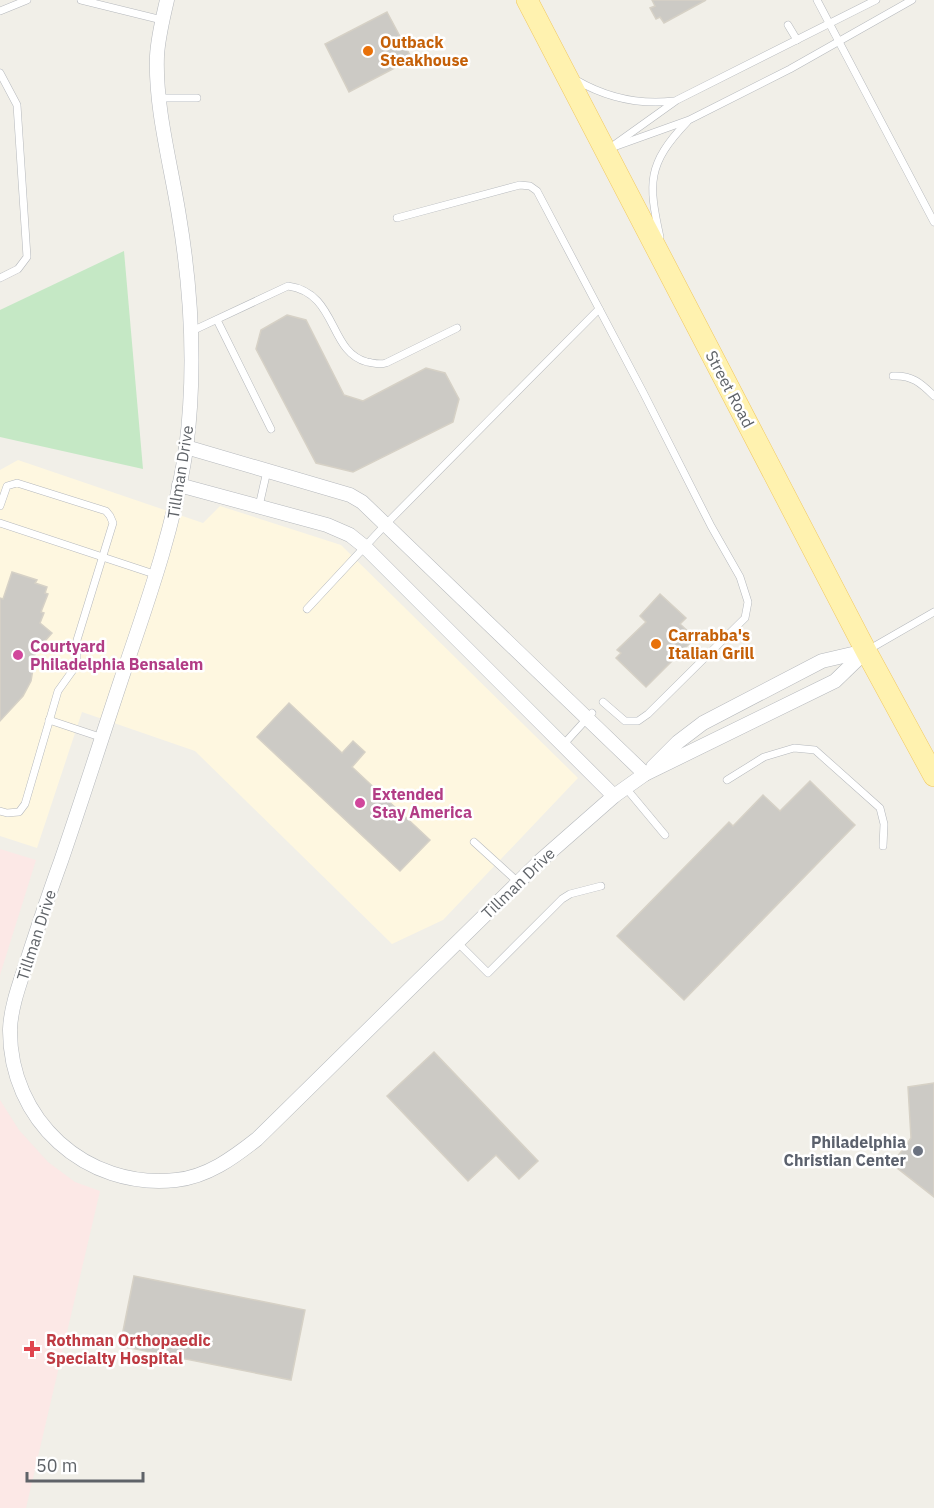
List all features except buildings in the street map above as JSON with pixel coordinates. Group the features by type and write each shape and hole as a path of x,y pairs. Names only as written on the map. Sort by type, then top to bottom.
{"main road":[{"name":"Street Road","path":"527,0 866,651 934,776"}],"street":[{"name":"Tillman Drive","path":"167,0 157,56 160,98 184,251 192,331 191,397 186,447 169,533 157,574 16,993 5,1053 32,1111 46,1130 74,1155 106,1172 122,1177 154,1181 177,1180 214,1169 257,1139 518,882 574,829 620,791 645,774 835,681 866,651"},
{"name":"Tillman Drive","path":"162,20 173,0"},
{"path":"186,447 350,495 362,502 589,715 645,774"},
{"path":"179,485 338,529 365,547 563,744 620,791"},
{"name":"Tillman Drive","path":"645,774 678,742 703,723 822,661 866,651"}],"lane":[{"path":"0,12 27,0"},
{"path":"81,0 162,20"},
{"path":"817,0 934,222"},
{"path":"605,150 677,100 876,0"},
{"path":"605,150 689,120 790,69 912,0"},
{"path":"788,25 797,40"},
{"path":"0,73 17,105 27,257 18,269 0,278"},
{"path":"566,74 594,90 622,99 646,103 677,100"},
{"path":"160,98 197,98"},
{"path":"667,269 654,207 654,170 671,139 689,120"},
{"path":"397,218 520,185 530,186 537,191 711,526 740,577 748,602 745,618 648,714 638,721 625,721 603,702"},
{"path":"192,331 288,286 297,287 320,302 352,356 358,360 380,365 457,328"},
{"path":"307,609 386,524 599,309"},
{"path":"217,320 271,429"},
{"path":"893,376 905,375 921,382 934,396"},
{"path":"259,506 267,471"},
{"path":"0,506 6,486 17,483 106,511 113,523 77,640 77,658 73,670 58,691 25,804 19,812 0,811"},
{"path":"0,523 157,574"},
{"path":"866,651 934,612"},
{"path":"563,744 589,715"},
{"path":"49,720 102,738"},
{"path":"727,780 764,757 794,748 815,750 880,808 884,824 883,846"},
{"path":"620,791 665,835"},
{"path":"474,842 518,882"},
{"path":"457,942 488,973 562,899 570,894 600,886"}],"shaded area":[{"path":"18,460 203,523 220,506 341,545 578,778 443,920 392,944 195,751 82,712 37,848 0,836 0,470"},
{"path":"0,849 36,860 0,975"},
{"name":"Rothman Orthopaedic Specialty Hospital","path":"0,1100 19,1130 48,1162 75,1182 100,1191 26,1508 0,1508"}],"green space":[{"path":"124,251 143,469 0,437 0,310"}],"place":[{"name":"Outback Steakhouse","path":"368,51"},
{"name":"Carrabba's Italian Grill","path":"656,644"},
{"name":"Courtyard Philadelphia Bensalem","path":"18,655"},
{"name":"Extended Stay America","path":"360,803"},
{"name":"Philadelphia Christian Center","path":"918,1151"},
{"name":"Rothman Orthopaedic Specialty Hospital","path":"32,1349"}]}
